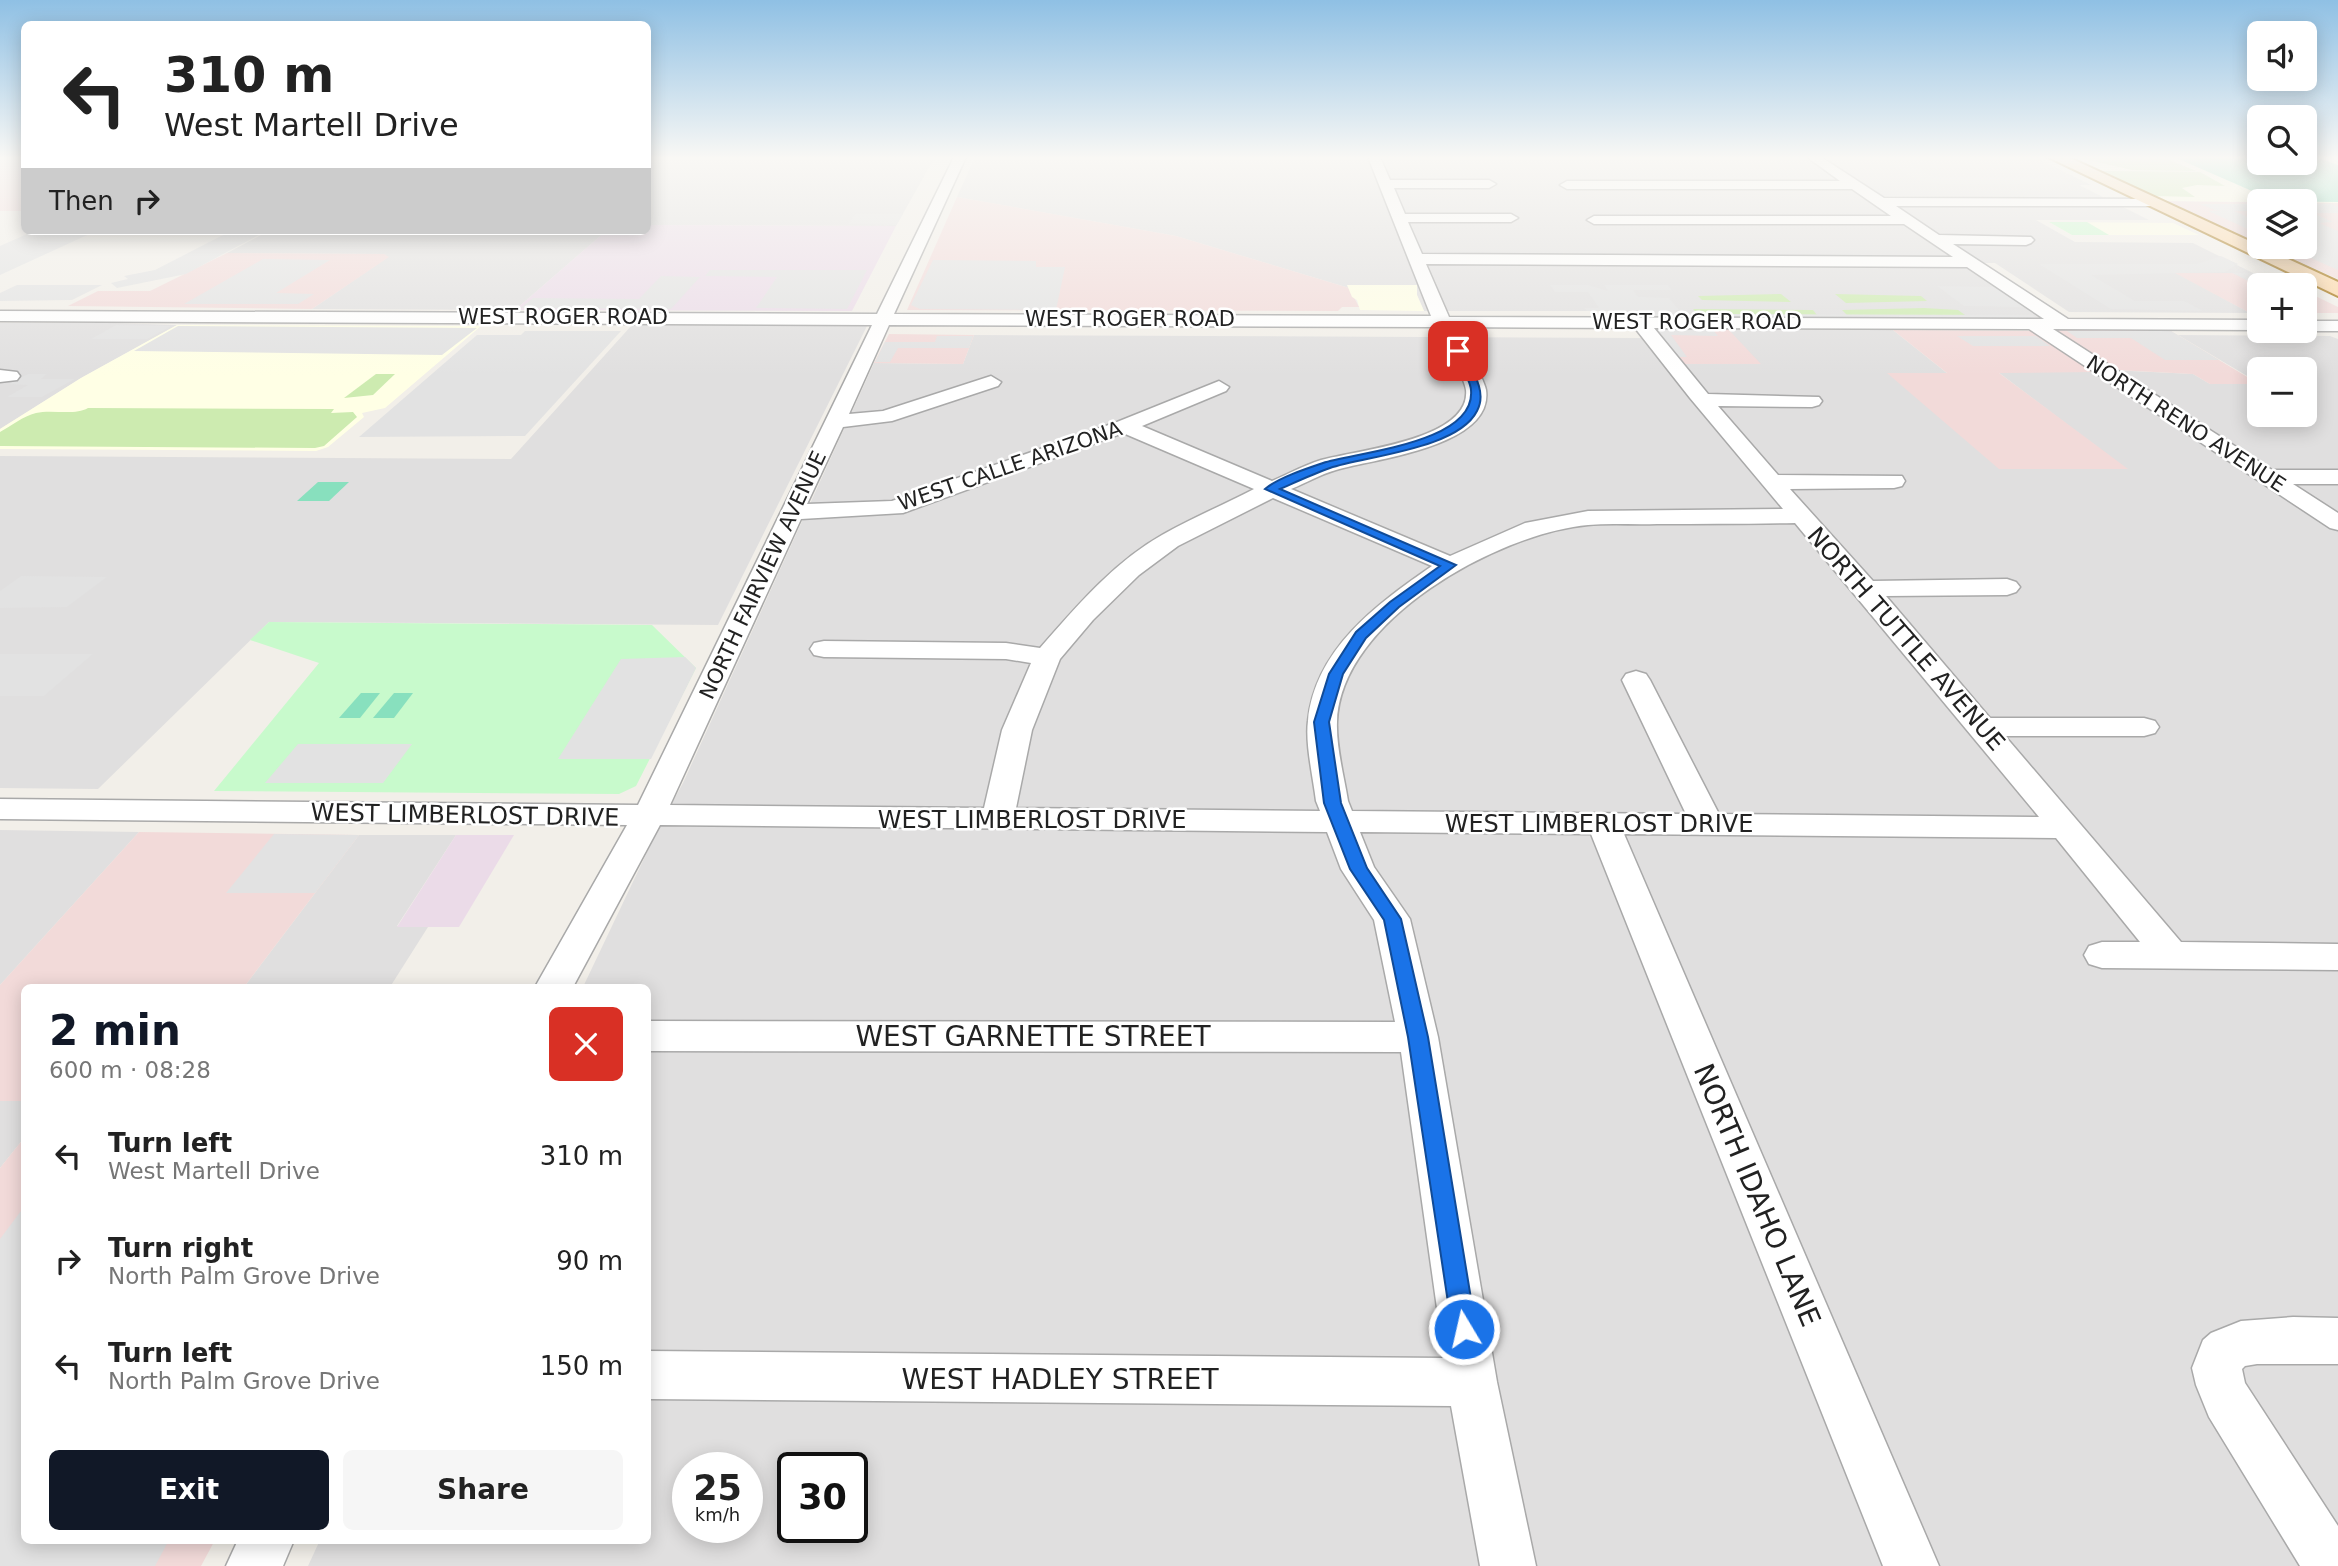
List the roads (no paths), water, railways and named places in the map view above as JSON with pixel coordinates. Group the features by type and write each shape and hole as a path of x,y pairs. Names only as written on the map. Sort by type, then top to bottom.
{"main road":[{"path":"2211,230 2338,290"}],"street":[{"name":"NORTH FAIRVIEW AVENUE","path":"556,984 648,817 925,230"},
{"path":"999,819 1017,730 1047,657 1090,608 1130,570 1159,548 1270,489 1327,466 1402,449 1452,430 1472,411 1476,389 1446,328 1405,230"},
{"path":"1926,230 2066,325"},
{"path":"1939,239 2026,240"},
{"path":"1417,259 1974,262"},
{"name":"WEST ROGER ROAD","path":"0,316 1645,329 2247,326"},
{"name":"NORTH RENO AVENUE","path":"2034,325 2338,523"},
{"path":"2317,326 2338,326"},
{"name":"NORTH TUTTLE AVENUE","path":"1645,329 1801,516 1983,727 2171,955"},
{"path":"835,421 885,417 991,383"},
{"name":"WEST CALLE ARIZONA","path":"794,512 895,508 1124,426 1219,387"},
{"path":"1704,400 1812,401"},
{"path":"1458,424 1488,430"},
{"path":"1124,426 1450,565"},
{"path":"2267,477 2338,477"},
{"path":"1773,482 1894,481"},
{"path":"1508,1566 1472,1382 1418,1037 1392,919 1358,869 1332,802 1322,722 1336,674 1361,635 1394,604 1450,565 1533,528 1588,518 1801,516"},
{"path":"1865,589 2007,587"},
{"path":"824,649 1006,652 1047,657"},
{"path":"1636,680 1708,825"},
{"path":"1983,727 2144,727"},
{"name":"WEST LIMBERLOST DRIVE","path":"0,809 2065,828"},
{"name":"NORTH IDAHO LANE","path":"1603,824 1911,1566"},
{"path":"2102,955 2338,957"},
{"name":"WEST GARNETTE STREET","path":"651,1036 1418,1037"},
{"path":"2332,1566 2227,1400 2219,1379 2218,1365 2220,1357 2232,1346 2255,1341 2338,1341"},
{"name":"WEST HADLEY STREET","path":"651,1375 1472,1382"},
{"path":"254,1566 265,1544"}]}
